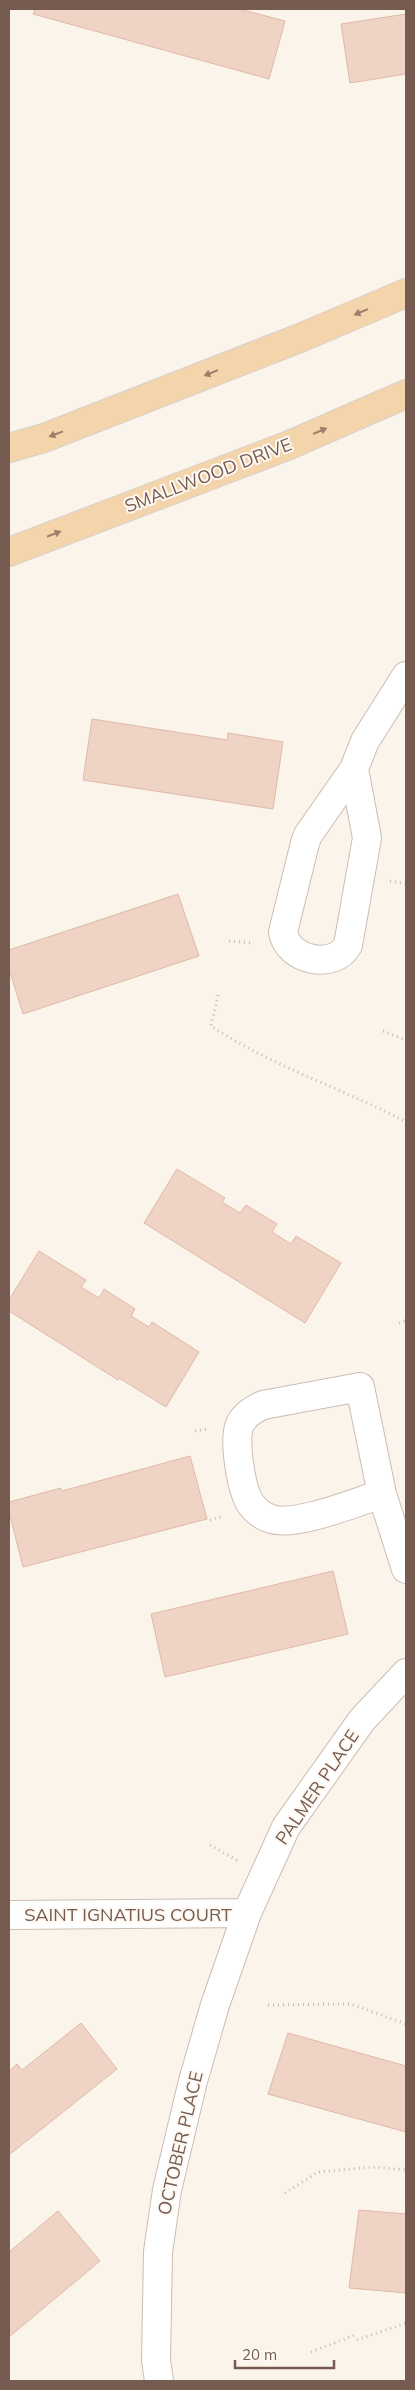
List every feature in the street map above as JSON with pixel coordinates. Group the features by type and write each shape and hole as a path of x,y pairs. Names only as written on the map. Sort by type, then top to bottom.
{"main road":[{"path":"9,448 44,438 291,341 406,293"},
{"name":"SMALLWOOD DRIVE","path":"9,552 287,446 406,394"}],"street":[{"path":"354,769 367,838 348,945 343,953 330,960 299,954 287,946 283,932 308,835 354,769 365,741 406,676"},
{"path":"382,1494 306,1518 278,1521 269,1519 254,1508 246,1494 237,1445 240,1425 253,1409 263,1405 360,1386 382,1494 406,1569"},
{"name":"PALMER PLACE","path":"247,1913 286,1827 362,1720 406,1672"},
{"name":"SAINT IGNATIUS COURT","path":"9,1915 247,1913"},
{"name":"OCTOBER PLACE","path":"159,2381 156,2360 158,2252 167,2190 193,2081 215,2005 247,1913"}],"path":[{"path":"218,995 211,1026 243,1047 364,1100 406,1122"},
{"path":"383,1031 406,1040"},
{"path":"399,1323 406,1320"},
{"path":"210,1845 238,1861"},
{"path":"268,2005 351,2004 406,2024"},
{"path":"285,2193 318,2172 374,2168 406,2170"},
{"path":"357,2340 406,2323"},
{"path":"311,2352 355,2335"}],"building":[{"path":"35,9 239,9 285,21 269,79 33,14"},
{"path":"406,14 406,74 350,83 341,24"},
{"path":"92,719 227,740 228,733 283,742 273,809 83,780"},
{"path":"178,894 199,956 23,1014 9,969 9,950"},
{"path":"177,1169 225,1198 222,1202 240,1213 246,1205 277,1224 272,1232 291,1244 296,1236 341,1263 305,1323 144,1223"},
{"path":"39,1251 86,1280 81,1287 99,1298 104,1289 135,1309 131,1316 149,1327 152,1322 199,1352 166,1407 119,1378 118,1380 9,1311 9,1300"},
{"path":"190,1456 207,1519 23,1567 9,1512 9,1502 61,1488 62,1491"},
{"path":"333,1571 348,1634 165,1677 151,1614"},
{"path":"81,2023 117,2069 9,2155 9,2071 17,2064 22,2070"},
{"path":"288,2033 406,2066 406,2132 268,2094"},
{"path":"359,2210 406,2214 406,2293 349,2288"},
{"path":"58,2211 100,2261 9,2337 9,2252"}]}
